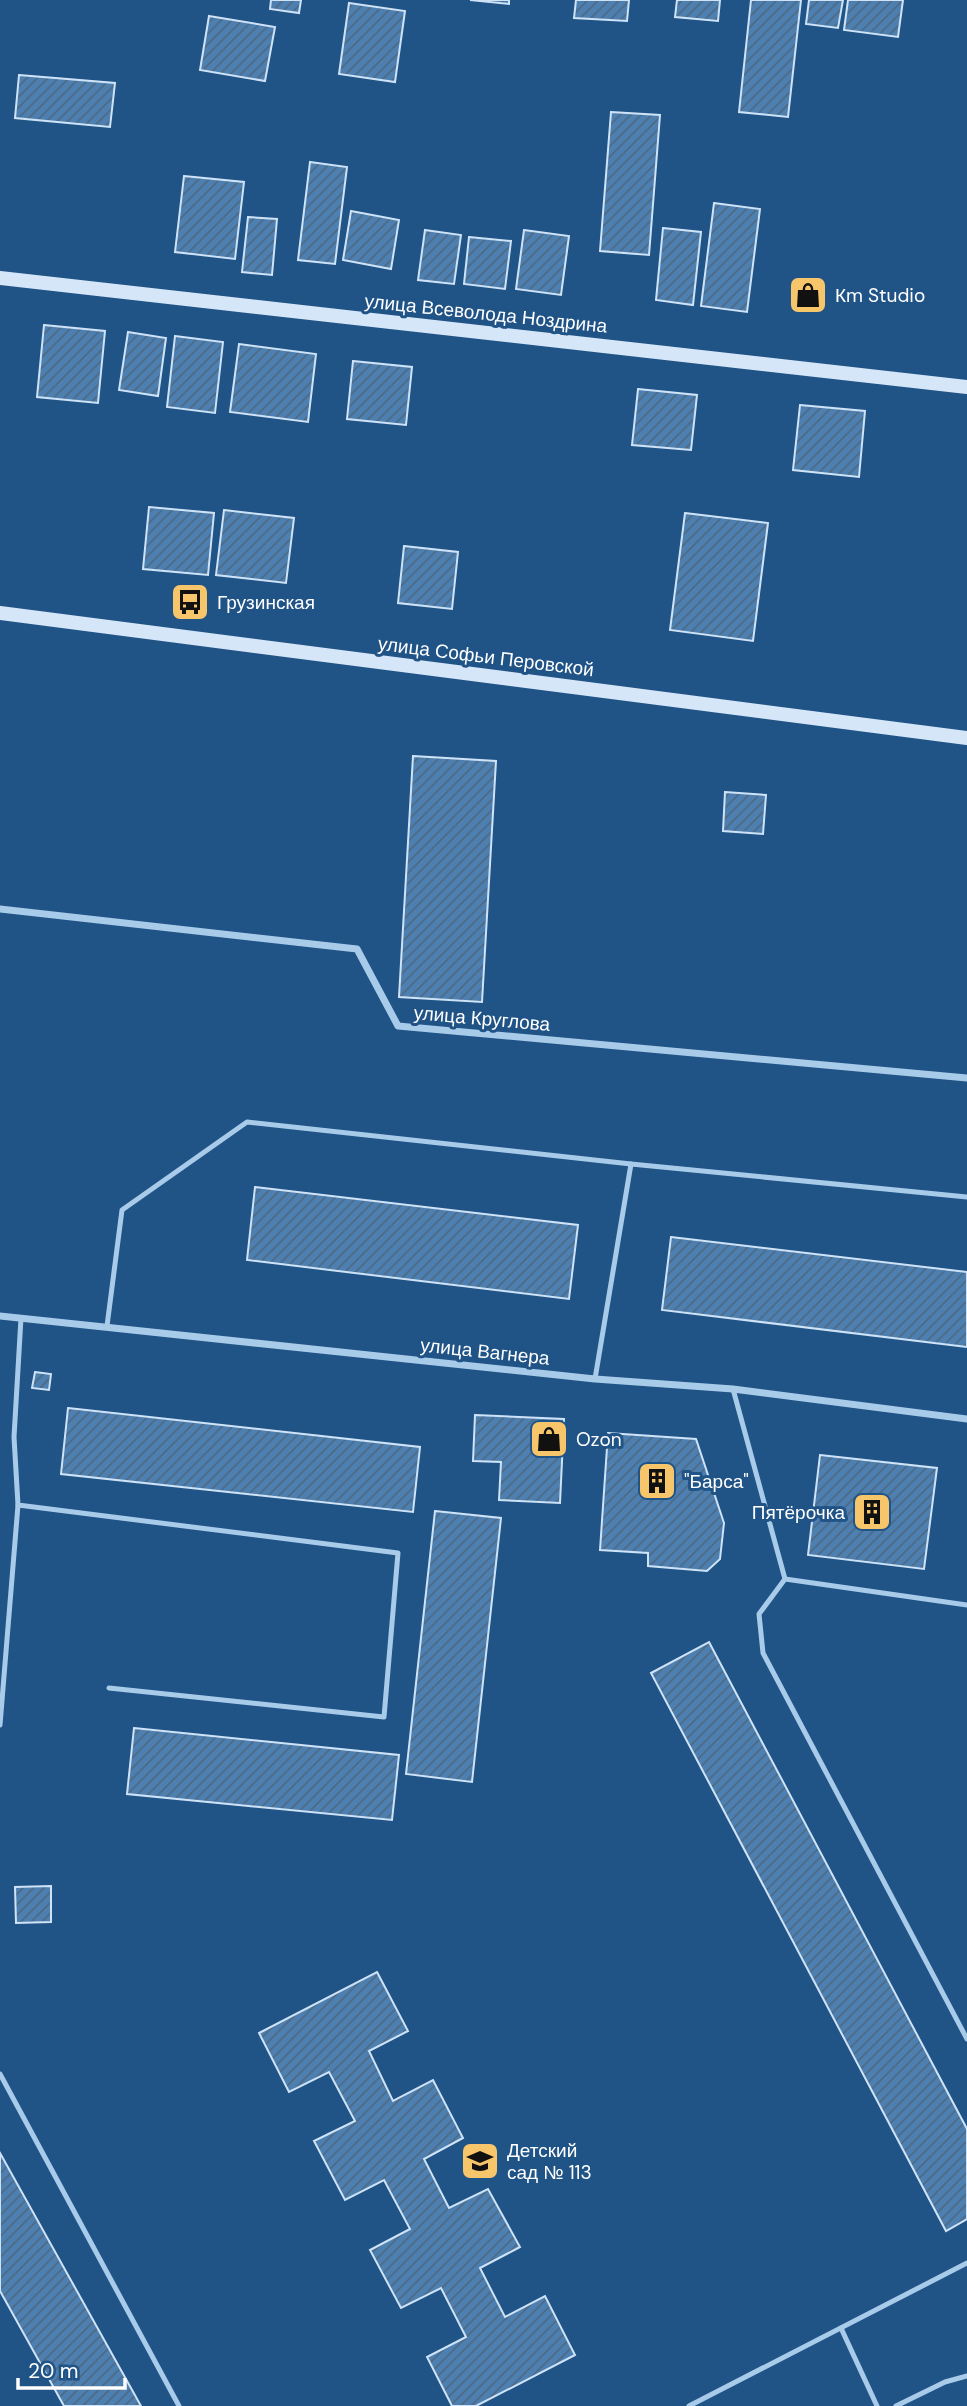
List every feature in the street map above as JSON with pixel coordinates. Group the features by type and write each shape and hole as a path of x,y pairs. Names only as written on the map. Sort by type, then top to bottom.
{"main road":[{"name":"улица Всеволода Ноздрина","path":"0,278 967,387"},
{"name":"улица Софьи Перовской","path":"0,612 967,738"}],"street":[{"name":"улица Круглова","path":"0,909 358,949 398,1026 967,1078"},
{"name":"улица Вагнера","path":"0,1316 595,1379 733,1389 967,1419"}],"lane":[{"path":"107,1326 122,1210 247,1122 967,1197"},
{"path":"595,1379 631,1164"},
{"path":"0,1725 19,1506 14,1437 21,1318"},
{"path":"733,1389 785,1579"},
{"path":"19,1506 398,1553 384,1717 109,1688"},
{"path":"785,1579 967,1605"},
{"path":"785,1579 759,1614 763,1653 967,2039"},
{"path":"0,2074 179,2406"},
{"path":"689,2406 967,2263"},
{"path":"841,2328 877,2406"},
{"path":"896,2406 945,2382 967,2376"}],"building":[{"path":"271,0 301,0 299,13 270,9"},
{"path":"470,0 509,0 509,4"},
{"path":"576,0 629,0 627,21 574,18"},
{"path":"677,0 720,0 718,21 675,17"},
{"path":"751,0 801,0 788,117 739,112"},
{"path":"809,0 843,0 838,28 806,24"},
{"path":"848,0 903,0 898,37 844,30"},
{"path":"349,3 405,11 395,82 339,74"},
{"path":"209,16 275,27 265,81 200,70"},
{"path":"19,75 115,83 110,127 15,118"},
{"path":"611,112 660,115 649,255 600,251"},
{"path":"310,162 347,167 335,264 298,260"},
{"path":"184,176 244,182 235,259 175,252"},
{"path":"714,203 760,209 747,312 701,306"},
{"path":"351,211 399,220 391,269 343,260"},
{"path":"248,217 277,219 272,275 242,272"},
{"path":"663,228 701,232 693,305 656,300"},
{"path":"425,230 461,235 454,284 418,280"},
{"path":"524,230 569,236 561,295 516,289"},
{"path":"469,237 511,241 505,289 464,284"},
{"path":"44,325 105,331 98,403 37,397"},
{"path":"128,332 166,338 158,396 119,390"},
{"path":"175,336 223,342 215,413 167,407"},
{"path":"239,344 316,354 308,422 230,412"},
{"path":"353,361 412,367 406,425 347,419"},
{"path":"638,389 697,395 691,450 632,445"},
{"path":"800,405 865,411 859,477 793,470"},
{"path":"149,507 214,513 208,575 143,569"},
{"path":"224,510 294,518 286,583 216,575"},
{"path":"685,513 768,523 753,641 670,630"},
{"path":"404,546 458,552 452,609 398,603"},
{"path":"413,756 496,761 482,1002 399,997"},
{"path":"725,792 766,795 763,834 723,831"},
{"path":"255,1187 578,1225 569,1299 247,1260"},
{"path":"671,1237 967,1272 967,1347 662,1310"},
{"path":"35,1372 51,1374 49,1390 32,1388"},
{"path":"68,1408 420,1447 413,1512 61,1474"},
{"path":"475,1415 564,1419 560,1503 499,1500 501,1462 473,1461"},
{"name":"\"Барса\"","path":"608,1433 696,1439 724,1523 720,1559 707,1571 648,1566 648,1553 600,1550"},
{"name":"Пятёрочка","path":"820,1455 937,1468 924,1569 808,1555"},
{"path":"435,1511 501,1518 472,1782 406,1774"},
{"path":"709,1642 967,2129 967,2219 946,2231 651,1673"},
{"path":"134,1728 399,1755 392,1820 127,1794"},
{"path":"51,1886 51,1922 16,1923 15,1887"},
{"path":"377,1972 408,2031 369,2051 393,2101 433,2080 463,2138 424,2159 449,2208 488,2189 520,2247 480,2268 505,2317 545,2296 575,2355 476,2406 452,2406 427,2357 466,2337 441,2288 401,2308 370,2250 410,2229 384,2180 345,2200 314,2141 355,2121 329,2072 289,2092 259,2033"},
{"path":"0,2153 141,2406 64,2406 0,2291"}],"place":[{"name":"Кm Studio","path":"808,295"},
{"name":"Грузинская","path":"190,602"},
{"name":"Ozon","path":"549,1439"},
{"name":"\"Барса\"","path":"657,1481"},
{"name":"Пятёрочка","path":"872,1512"},
{"name":"Детский сад № 113","path":"480,2161"}]}
